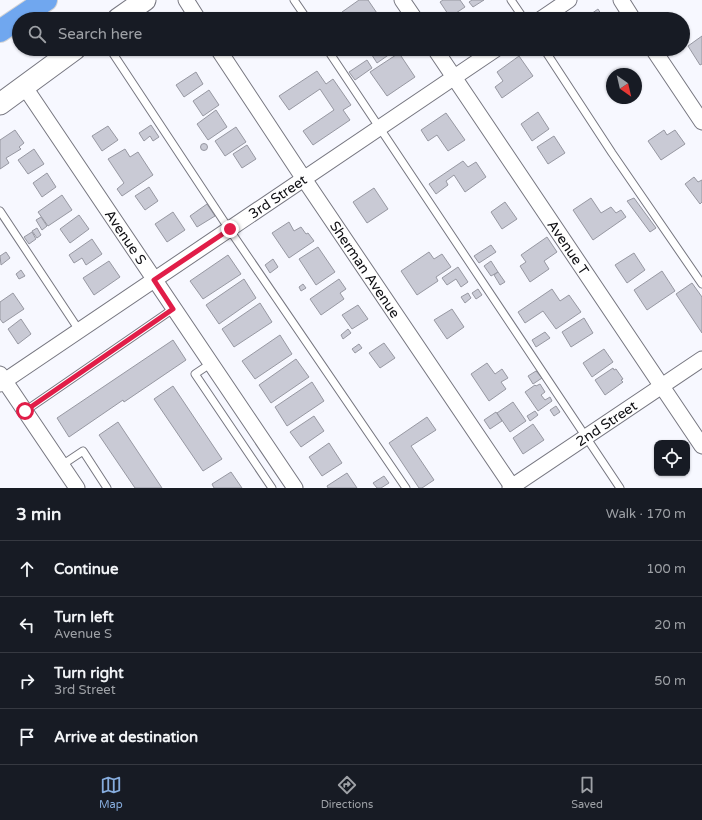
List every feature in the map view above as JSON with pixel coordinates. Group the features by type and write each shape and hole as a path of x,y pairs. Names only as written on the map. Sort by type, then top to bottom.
{"highway":[{"path":"29,12 46,0"},
{"path":"33,12 54,0"}],"main road":[{"path":"128,12 145,0"},
{"path":"0,104 66,56"}],"street":[{"path":"186,0 194,12"},
{"path":"402,0 410,12"},
{"path":"551,12 569,0"},
{"path":"621,0 629,12"},
{"name":"Sherman Avenue","path":"223,56 512,488"},
{"name":"Avenue T","path":"440,56 702,446"},
{"name":"3rd Street","path":"2,379 80,330 486,56"},
{"path":"658,56 702,122"},
{"name":"Avenue S","path":"24,86 295,488"},
{"name":"2nd Street","path":"512,488 702,359"},
{"path":"2,379 77,488"}],"lane":[{"path":"294,0 302,12"},
{"path":"511,0 519,12"},
{"path":"115,56 406,488"},
{"path":"332,56 620,488"},
{"path":"549,56 612,153 702,284"},
{"path":"0,211 80,330"},
{"path":"25,411 173,309"},
{"path":"210,364 195,374 272,488"},
{"path":"62,465 83,451 107,488"}],"building":[{"path":"359,0 368,0 376,12 342,12"},
{"path":"443,0 460,0 465,7 458,12 447,12 440,2"},
{"path":"472,0 484,0 473,7 469,2"},
{"path":"702,36 702,64 700,65 690,49 690,45"},
{"path":"372,56 387,56 377,63"},
{"path":"394,56 401,56 415,77 387,96 370,72"},
{"path":"519,56 533,76 502,98 495,87 503,81 497,72"},
{"path":"367,60 372,68 355,80 349,72"},
{"path":"317,71 326,84 333,79 351,105 343,110 350,120 313,145 303,131 334,110 320,89 289,110 279,96"},
{"path":"196,72 203,84 184,97 176,85"},
{"path":"209,90 219,105 203,116 193,101"},
{"path":"216,110 227,127 208,140 197,124"},
{"path":"538,112 549,129 532,141 521,124"},
{"path":"446,113 465,140 448,151 437,135 428,141 421,130"},
{"path":"151,125 159,137 153,141 150,136 144,141 139,133"},
{"path":"108,126 118,140 102,151 92,136"},
{"path":"236,127 246,142 225,156 215,141"},
{"path":"15,130 24,143 19,147 21,149 6,158 9,163 0,169 0,140"},
{"path":"664,130 667,135 675,130 685,144 661,160 648,141"},
{"path":"554,136 565,153 548,164 537,147"},
{"path":"204,144 207,147 204,150 201,147"},
{"path":"247,145 256,159 242,168 233,154"},
{"path":"34,149 44,164 28,174 18,160"},
{"path":"125,149 130,157 138,152 153,175 122,196 117,189 124,183 108,159"},
{"path":"463,161 468,167 476,162 486,177 465,192 454,175 446,181 448,185 436,194 429,184"},
{"path":"47,173 56,187 42,197 33,183"},
{"path":"694,177 698,182 702,180 702,202 700,204 685,184"},
{"path":"149,187 158,201 145,210 135,196"},
{"path":"374,188 388,209 367,223 353,202"},
{"path":"62,195 72,210 48,226 38,212"},
{"path":"591,198 601,213 611,207 616,213 621,210 626,217 593,240 573,210"},
{"path":"634,198 656,228 650,232 627,201"},
{"path":"505,202 517,219 502,229 491,212"},
{"path":"207,204 215,216 197,227 190,216"},
{"path":"173,212 185,230 167,242 155,224"},
{"path":"79,215 89,229 70,243 60,229"},
{"path":"41,217 47,226 42,230 36,220"},
{"path":"289,222 294,231 301,227 314,241 289,258 272,233"},
{"path":"37,228 41,235 37,238 32,231"},
{"path":"32,232 36,239 29,244 24,237"},
{"path":"547,237 557,252 544,261 549,269 530,282 520,266 526,262 521,255"},
{"path":"92,239 102,254 86,265 82,258 74,263 69,255"},
{"path":"491,245 496,252 479,263 474,256"},
{"path":"318,247 335,272 316,285 299,259"},
{"path":"6,252 10,258 1,265 0,256"},
{"path":"429,252 434,259 442,254 451,267 436,277 438,281 417,295 401,271"},
{"path":"634,253 645,270 627,283 615,265"},
{"path":"228,255 241,274 203,299 190,281"},
{"path":"273,259 278,267 270,273 265,265"},
{"path":"109,261 120,277 94,295 83,278"},
{"path":"491,261 498,272 491,276 484,266"},
{"path":"458,267 468,282 461,287 456,279 447,285 442,278"},
{"path":"21,270 25,276 19,279 16,274"},
{"path":"662,271 675,291 647,310 634,290"},
{"path":"498,272 505,282 500,285 494,275"},
{"path":"244,279 256,298 219,324 206,305"},
{"path":"339,279 346,289 340,293 344,299 321,315 310,299"},
{"path":"692,283 702,297 702,333 676,294"},
{"path":"303,284 306,288 301,291 299,287"},
{"path":"478,289 482,295 476,299 472,293"},
{"path":"552,289 560,301 569,295 581,312 556,329 543,311 525,323 518,312"},
{"path":"13,293 24,309 3,323 0,319 0,302"},
{"path":"468,293 471,298 465,303 461,297"},
{"path":"260,303 272,322 234,347 222,329"},
{"path":"358,305 368,319 352,329 342,315"},
{"path":"452,309 464,327 447,339 434,320"},
{"path":"584,318 593,333 571,347 562,332"},
{"path":"21,319 31,334 18,344 8,329"},
{"path":"348,329 351,333 343,339 341,335"},
{"path":"545,332 550,338 536,347 532,340"},
{"path":"280,335 292,354 255,379 242,361"},
{"path":"173,340 186,360 124,402 123,400 69,437 57,418"},
{"path":"384,343 395,358 380,368 369,353"},
{"path":"359,344 362,348 355,353 352,349"},
{"path":"604,349 613,362 592,377 583,363"},
{"path":"296,359 309,377 271,403 259,385"},
{"path":"487,363 495,374 502,369 508,378 501,382 506,389 489,401 471,374"},
{"path":"613,368 614,370 616,369 623,379 621,380 623,382 605,395 595,380"},
{"path":"536,371 542,378 533,384 528,376"},
{"path":"312,382 324,401 287,426 275,407"},
{"path":"540,384 545,392 541,395 545,400 550,397 552,401 538,411 525,392 535,385"},
{"path":"173,386 222,459 203,471 154,399"},
{"path":"513,402 526,421 510,432 497,413"},
{"path":"556,406 560,412 554,416 550,410"},
{"path":"535,411 538,415 530,421 527,416"},
{"path":"496,412 502,421 490,429 484,420"},
{"path":"314,416 324,431 301,447 290,432"},
{"path":"427,417 436,430 411,446 434,480 422,488 419,488 389,443"},
{"path":"118,422 162,488 135,488 99,435"},
{"path":"533,424 544,440 523,454 513,438"},
{"path":"329,443 342,463 322,476 309,457"},
{"path":"231,472 242,488 214,488 212,484"},
{"path":"347,473 357,488 328,488 327,486"},
{"path":"384,476 389,483 381,488 377,488 373,483"}],"route":[{"path":"25,411 173,309 154,280 230,229"}]}
